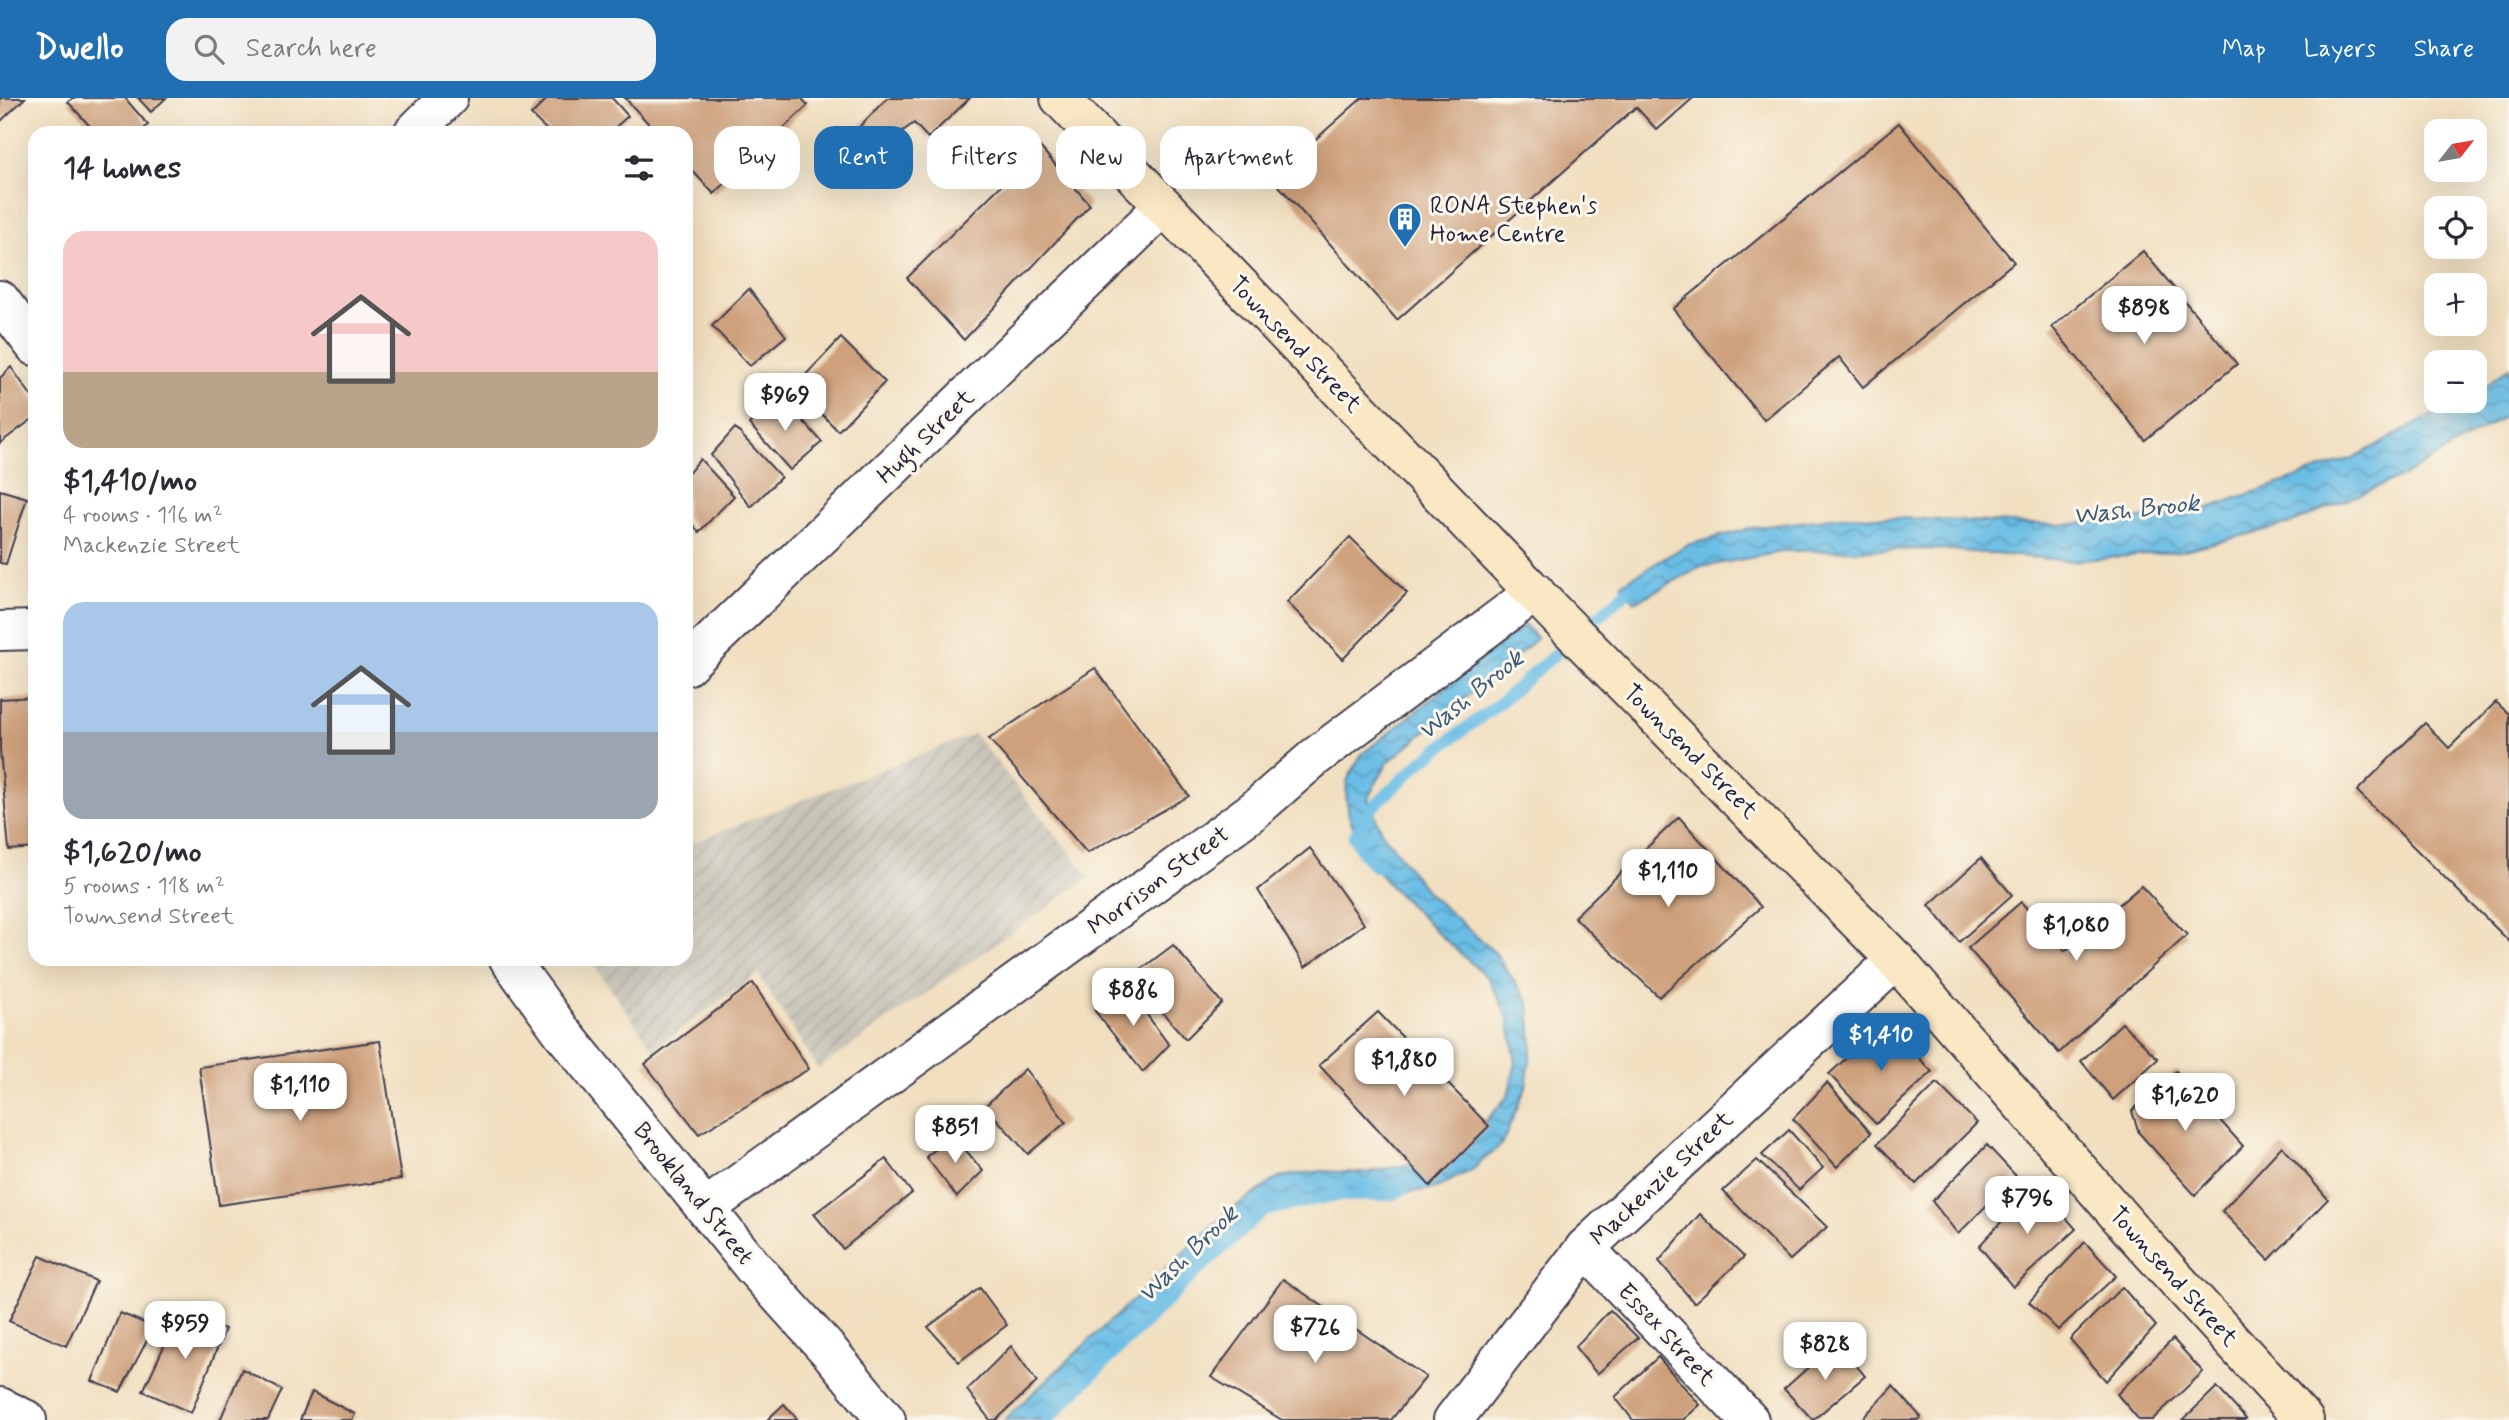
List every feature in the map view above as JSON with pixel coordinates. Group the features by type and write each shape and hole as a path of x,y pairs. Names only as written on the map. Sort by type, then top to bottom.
{"main road":[{"name":"Townsend Street","path":"1060,98 1547,605 1896,960 2133,1232 2304,1420"}],"street":[{"path":"421,126 448,98"},
{"name":"Hugh Street","path":"693,659 1164,206"},
{"path":"0,300 28,337"},
{"name":"Morrison Street","path":"706,1208 1253,811 1315,757 1547,605"},
{"path":"0,631 28,630"},
{"name":"Mackenzie Street","path":"1452,1420 1586,1248 1896,960"},
{"name":"Brookland Street","path":"514,966 562,1032 753,1267 887,1420"},
{"name":"Essex Street","path":"1586,1248 1749,1420"},
{"path":"0,1407 27,1420"}],"shaded area":[{"path":"974,734 1090,877 818,1069 758,974 653,1049 595,966 693,966 693,842"}],"water":[{"path":"2509,367 2509,414 2403,476 2290,524 2181,551 2073,561 1939,549 1787,551 1701,567 1635,602 1621,584 1687,545 1756,527 1850,516 2059,525 2188,515 2353,458 2437,413 2487,413 2488,385"},
{"path":"1525,625 1537,639 1387,763 1368,798 1381,831 1428,893 1496,954 1529,1003 1532,1046 1526,1087 1502,1144 1472,1170 1436,1188 1392,1195 1307,1196 1263,1211 1205,1263 1045,1420 1004,1420 1224,1215 1279,1177 1321,1171 1363,1173 1429,1161 1475,1133 1508,1096 1516,1063 1508,1017 1488,978 1390,886 1364,855 1349,816 1346,795 1347,781 1361,755"}],"building":[{"path":"0,98 25,98 0,122"},
{"path":"73,98 125,98 148,125 90,126 68,102"},
{"path":"138,98 166,98 151,112"},
{"path":"548,98 612,98 628,116 617,126 543,126 531,115"},
{"path":"625,98 801,98 808,105 786,126 714,126 714,189 719,189 714,194 693,172 693,126 651,126"},
{"path":"887,98 970,98 941,126 927,126 927,137 914,123 910,126 860,126"},
{"name":"RONA Stephen's Home Centre","path":"1362,98 1693,98 1657,130 1636,107 1397,320 1282,189 1317,189 1317,138"},
{"path":"1899,123 2014,262 1863,387 1839,357 1764,420 1673,309"},
{"path":"1042,149 1056,166 1056,189 1076,189 1090,205 964,340 907,278 997,189 1042,189"},
{"path":"2143,251 2237,364 2145,440 2052,327"},
{"path":"749,289 786,336 750,366 712,326"},
{"path":"841,338 885,382 838,431 795,386"},
{"path":"11,367 28,391 28,422 0,443 0,378"},
{"path":"780,395 822,442 790,470 749,424"},
{"path":"735,428 781,477 751,507 711,455"},
{"path":"700,459 734,496 699,532 693,525 693,468"},
{"path":"0,490 27,498 6,564 0,563"},
{"path":"1350,537 1407,593 1343,659 1287,602"},
{"path":"1095,668 1189,796 1087,853 989,739"},
{"path":"28,697 28,849 9,850 0,750 0,699"},
{"path":"2496,702 2509,714 2509,941 2357,791 2425,723 2449,748"},
{"path":"1679,817 1761,907 1659,997 1574,917"},
{"path":"1310,848 1364,924 1305,967 1258,890"},
{"path":"1981,858 2012,895 1959,942 1929,905"},
{"path":"2141,886 2187,935 2059,1053 1968,948 2021,902 2065,951"},
{"path":"1173,945 1222,1003 1186,1039 1131,977"},
{"path":"753,983 809,1069 699,1134 645,1064"},
{"path":"1125,985 1169,1045 1143,1072 1095,1011"},
{"path":"1378,1012 1489,1126 1430,1186 1319,1065"},
{"path":"1886,1022 1932,1072 1876,1124 1829,1074"},
{"path":"2122,1023 2158,1059 2113,1100 2081,1061"},
{"path":"380,1041 401,1179 219,1205 199,1067"},
{"path":"1025,1069 1066,1122 1028,1154 985,1106"},
{"path":"2176,1071 2243,1146 2195,1195 2139,1133 2132,1111"},
{"path":"1827,1083 1871,1133 1837,1167 1793,1119"},
{"path":"1937,1083 1977,1123 1916,1184 1877,1144"},
{"path":"1789,1130 1823,1168 1799,1190 1762,1155"},
{"path":"953,1135 983,1171 957,1197 926,1157"},
{"path":"1987,1145 2016,1176 1958,1234 1932,1201"},
{"path":"2282,1146 2328,1199 2269,1260 2222,1211"},
{"path":"886,1159 912,1193 843,1249 814,1214"},
{"path":"1757,1160 1827,1227 1790,1260 1723,1191"},
{"path":"2036,1184 2076,1229 2013,1287 1979,1246"},
{"path":"1700,1214 1744,1257 1694,1303 1659,1261"},
{"path":"2085,1242 2116,1276 2058,1330 2029,1302"},
{"path":"40,1256 96,1281 66,1346 9,1321"},
{"path":"1283,1279 1426,1377 1391,1420 1282,1420 1211,1377"},
{"path":"2122,1287 2156,1326 2106,1381 2070,1339"},
{"path":"980,1288 1007,1325 959,1362 928,1327"},
{"path":"181,1310 225,1329 191,1413 143,1391"},
{"path":"1610,1310 1638,1338 1597,1374 1575,1347"},
{"path":"120,1313 154,1327 120,1392 92,1381"},
{"path":"2173,1339 2203,1372 2152,1420 2139,1420 2117,1394"},
{"path":"1837,1342 1865,1376 1813,1420 1784,1389"},
{"path":"1011,1346 1037,1382 996,1420 990,1420 967,1390"},
{"path":"1658,1357 1700,1405 1683,1420 1633,1420 1615,1397"},
{"path":"242,1369 282,1390 268,1420 220,1420"},
{"path":"1893,1386 1921,1417 1917,1420 1861,1420"},
{"path":"2217,1387 2246,1419 2183,1420"},
{"path":"312,1392 355,1414 352,1420 300,1420"},
{"path":"784,1404 798,1420 767,1420"}],"waterway":[{"name":"Wash Brook","path":"1376,867 1364,855 1354,837 1372,808 1422,761 1496,706 1639,581"},
{"name":"Wash Brook","path":"1047,1420 1188,1280 1263,1211 1333,1196 1392,1195 1406,1187"}],"place":[{"name":"RONA Stephen's Home Centre","path":"1405,249"}]}
